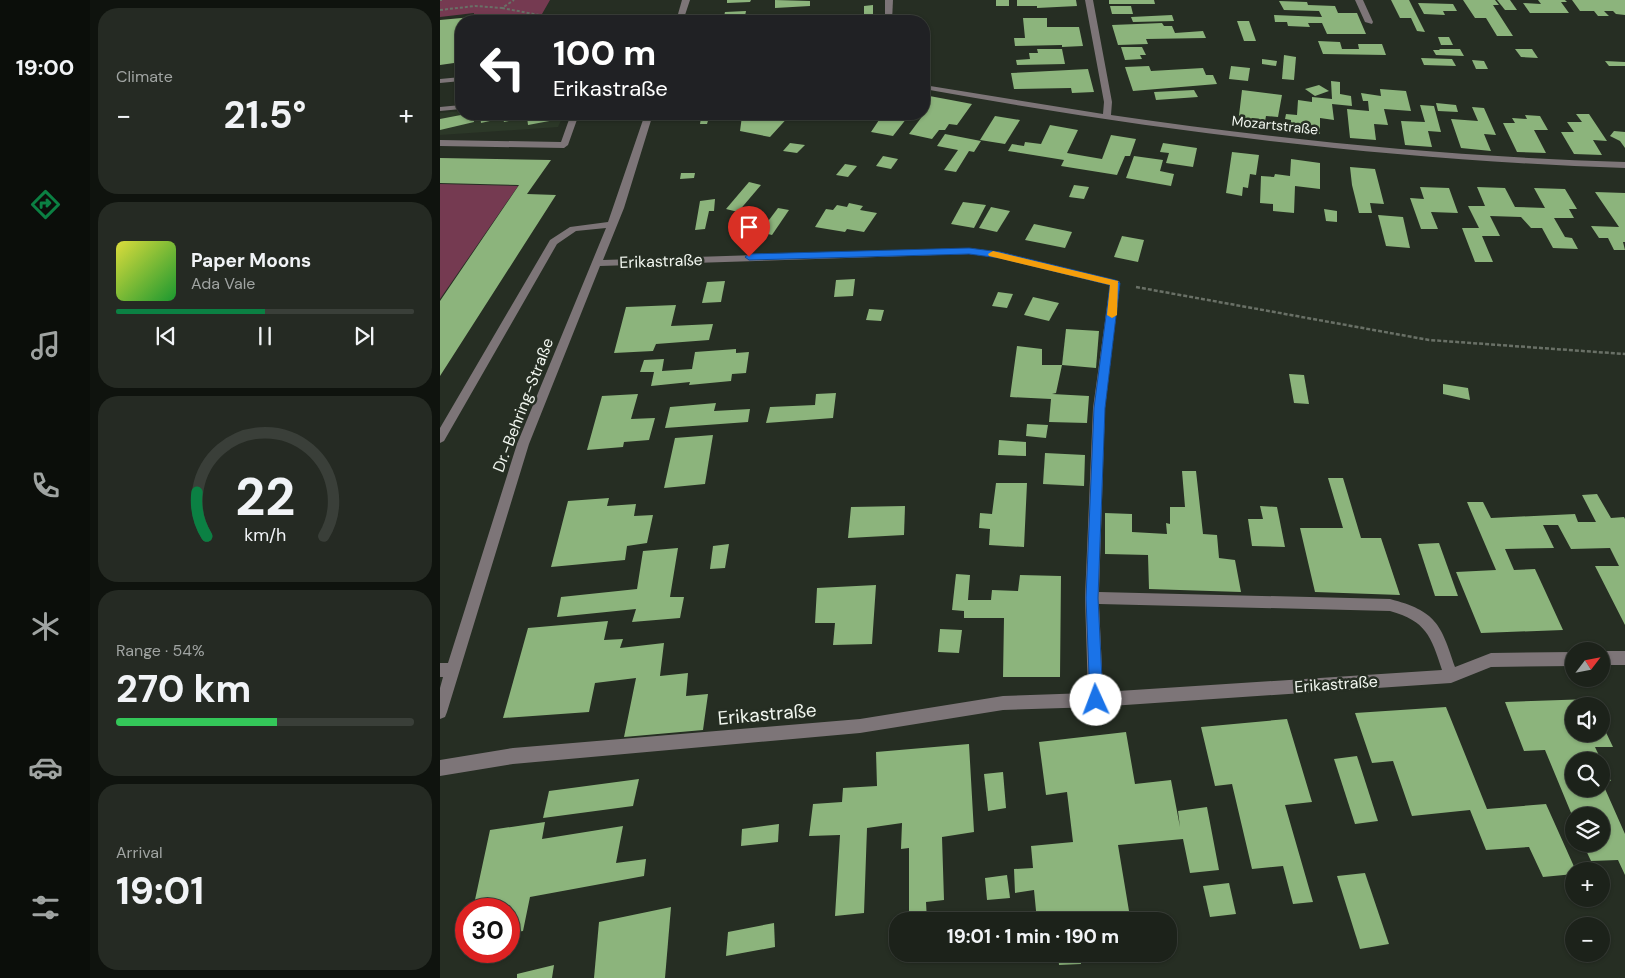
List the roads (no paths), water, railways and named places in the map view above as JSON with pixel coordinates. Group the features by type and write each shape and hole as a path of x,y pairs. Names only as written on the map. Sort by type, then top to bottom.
{"street":[{"path":"681,15 686,0"},
{"path":"889,0 889,15"},
{"path":"1088,0 1108,102 1107,117"},
{"path":"1359,0 1369,22"},
{"path":"440,81 455,80"},
{"name":"Mozartstraße","path":"930,88 1107,117 1392,152 1625,165"},
{"path":"440,108 455,107"},
{"path":"440,143 564,145 572,120"},
{"name":"Dr.-Behring-Straße","path":"440,712 446,669 524,444 611,225 648,120"},
{"path":"440,438 553,242 564,232 578,227 611,225"},
{"name":"Erikastraße","path":"596,263 969,251 1000,255 1115,283 1100,408 1092,598"},
{"path":"1096,700 1092,598 1390,604 1411,609 1426,619 1435,631 1451,676"},
{"name":"Erikastraße","path":"440,768 513,756 860,726 1003,703 1096,700 1451,676 1491,660 1565,658"},
{"path":"1610,658 1625,658"}]}
